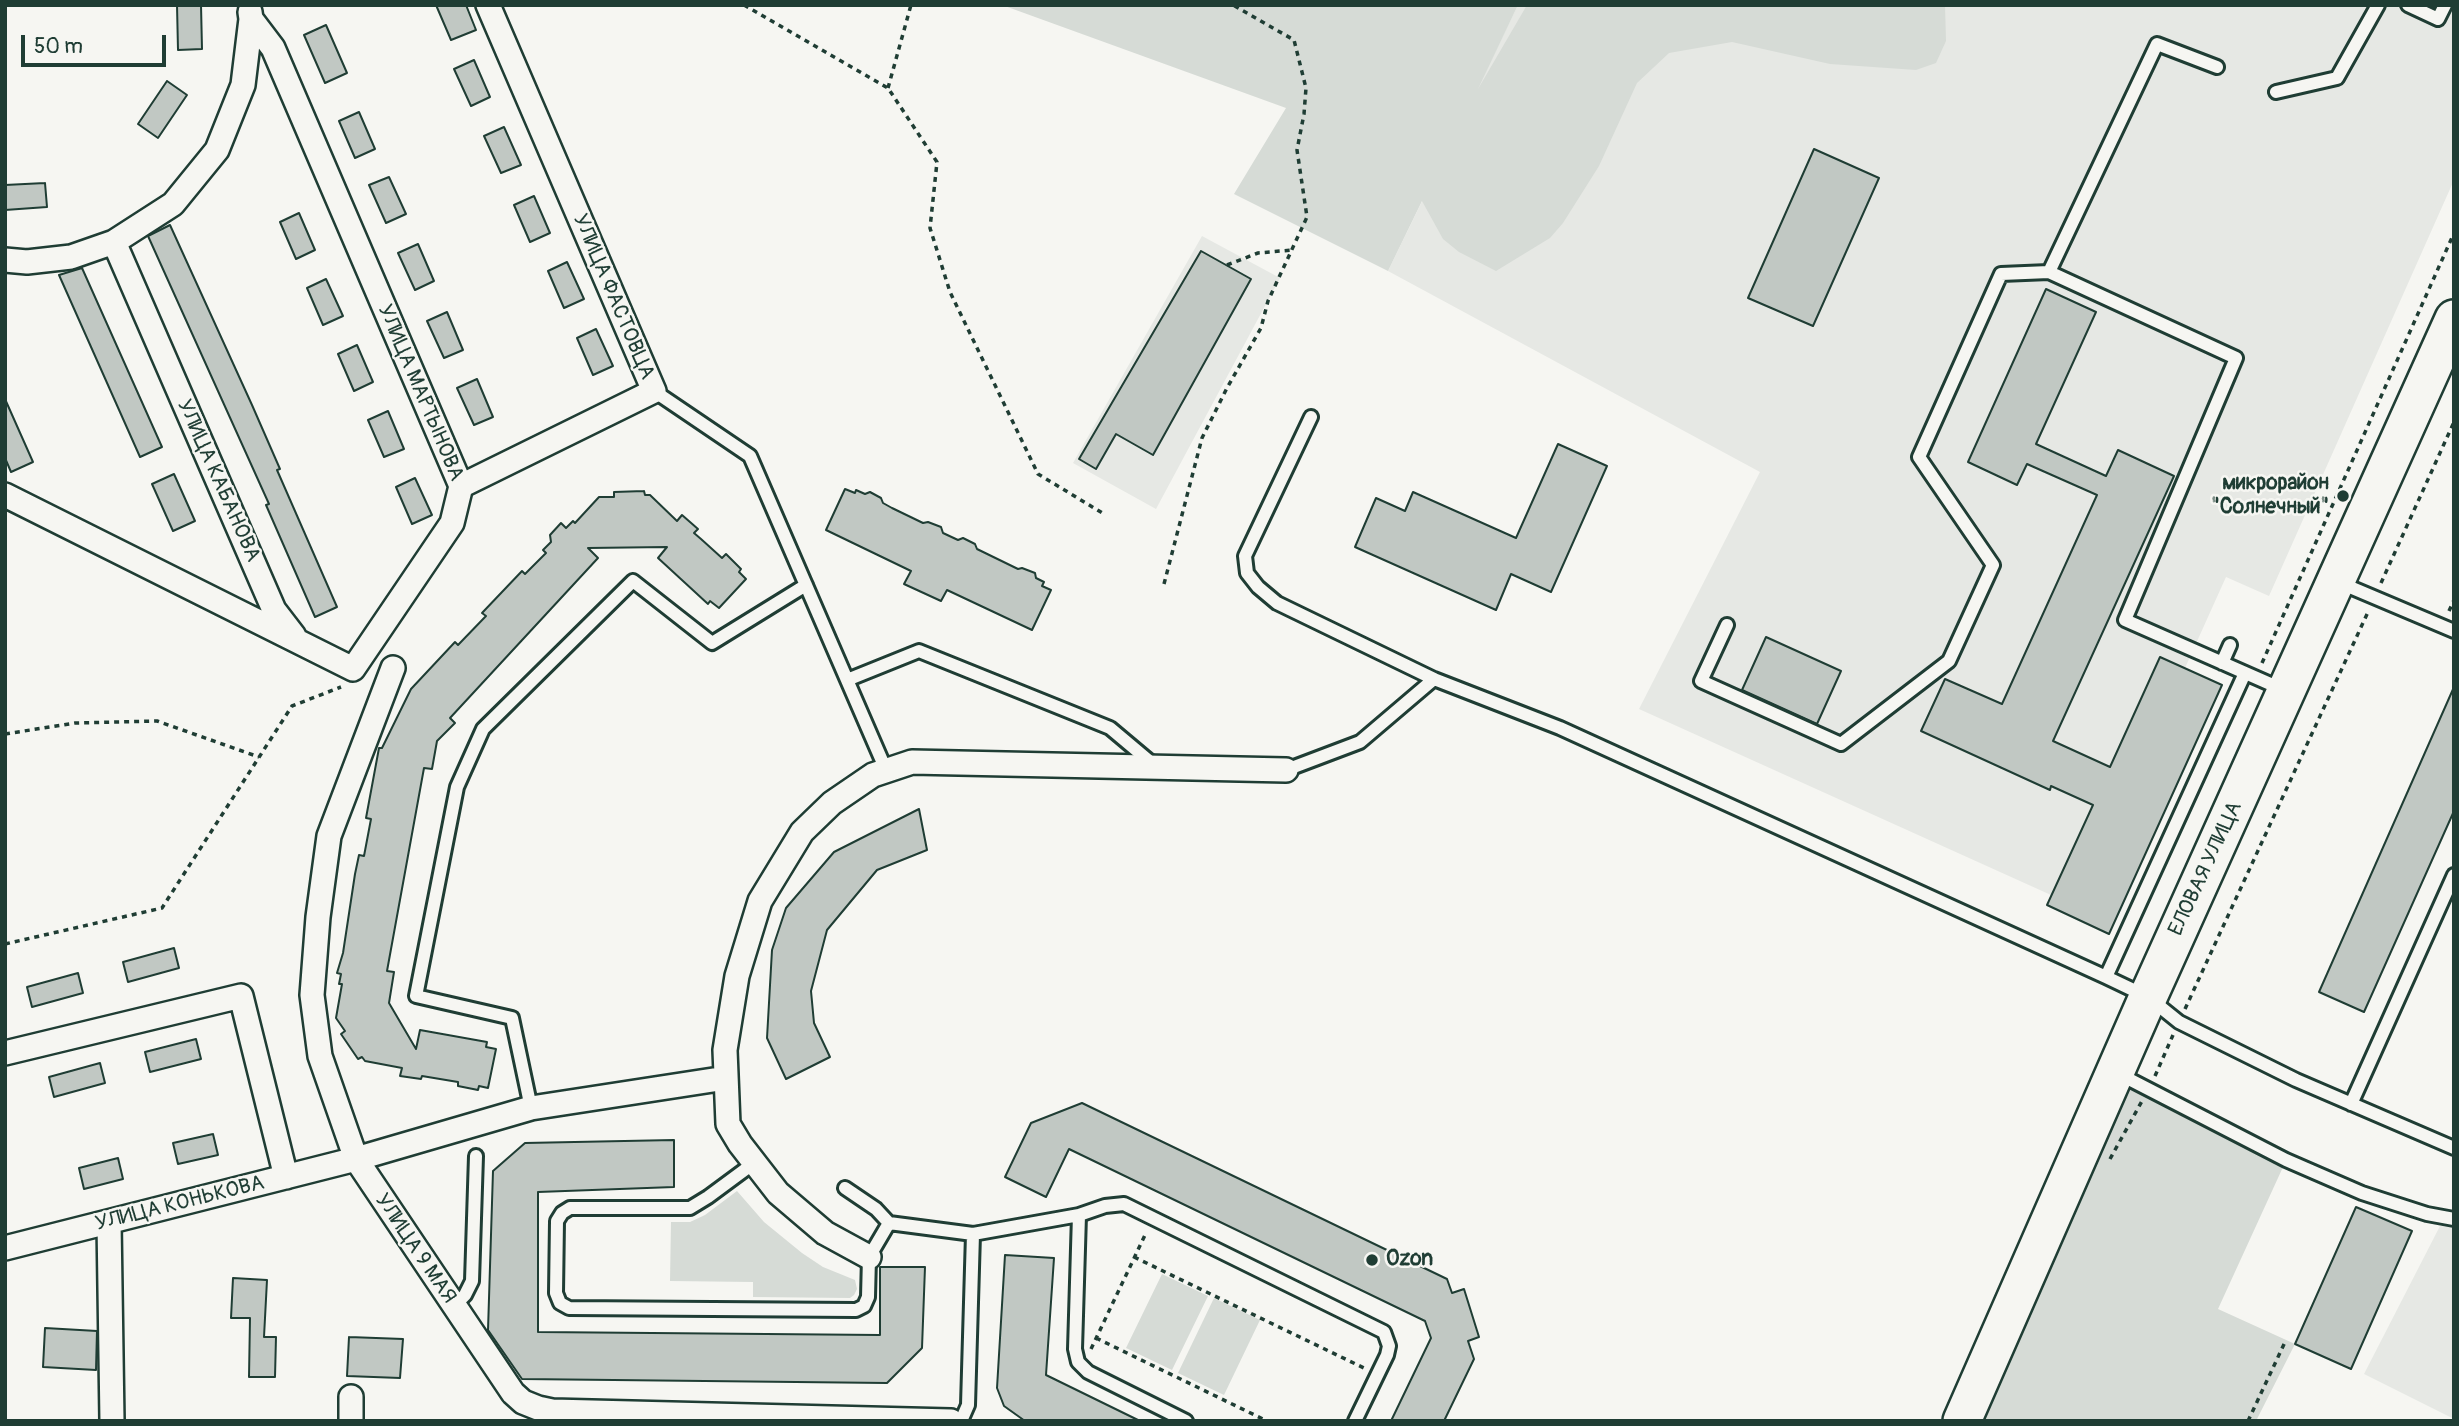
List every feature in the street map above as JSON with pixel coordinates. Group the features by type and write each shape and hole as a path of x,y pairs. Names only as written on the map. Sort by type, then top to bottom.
{"main road":[{"name":"ЕЛОВАЯ УЛИЦА","path":"1962,1421 2148,997 2262,681 2336,581 2454,319"}],"street":[{"name":"УЛИЦА ФАСТОВЦА","path":"461,486 654,391 488,5"},
{"name":"УЛИЦА МАРТЫНОВА","path":"5,260 27,262 71,257 114,242 173,204 218,150 243,85 250,12"},
{"name":"УЛИЦА МАРТЫНОВА","path":"250,12 273,48 461,486 452,523 361,672"},
{"name":"УЛИЦА КАБАНОВА","path":"114,242 274,610 300,645 361,672"},
{"path":"5,495 298,641"},
{"name":"УЛИЦА 9 МАЯ","path":"361,672 393,668 329,836 317,917 312,995 320,1056 356,1159 513,1393 523,1402 552,1410 951,1421"},
{"path":"869,1257 825,1233 778,1193 728,1124 725,1050 737,976 760,901 802,832 832,803 873,775 912,762 1286,770"},
{"path":"5,1053 240,996 286,1177"},
{"name":"УЛИЦА КОНЬКОВА","path":"5,1248 356,1159 531,1108 726,1078"},
{"path":"110,1222 112,1421"},
{"path":"351,1397 351,1421"}],"lane":[{"path":"2276,92 2337,78 2378,5"},
{"path":"2408,5 2438,19 2445,5"},
{"path":"2049,272 2157,44 2217,67"},
{"path":"1727,625 1701,681 1841,744 1949,661 1993,565 1919,457 2001,274 2049,272 2236,358 2125,620 2262,681 2106,976"},
{"path":"654,391 750,456 886,770"},
{"path":"1311,417 1245,556 1247,573 1258,587 1277,603 1434,679 1560,728 2106,976 2148,997 2179,1022 2296,1080 2454,1147"},
{"path":"531,1108 512,1018 416,996 457,787 483,729 633,581 712,643 806,585"},
{"path":"2336,581 2454,631"},
{"path":"2222,663 2230,645"},
{"path":"847,680 919,651 1110,728 1157,767"},
{"path":"1286,770 1360,742 1434,679"},
{"path":"2351,1104 2454,875"},
{"path":"2115,1072 2286,1160 2362,1193 2427,1214 2454,1219"},
{"path":"454,1306 465,1295 472,1281 476,1156"},
{"path":"754,1163 690,1208 570,1208 562,1213 557,1222 556,1293 560,1303 569,1308 856,1310 864,1306 868,1297 869,1257 889,1223"},
{"path":"845,1188 876,1209 889,1223 973,1234 1079,1216 1105,1206 1124,1205 1153,1218 1384,1332 1389,1346 1355,1421"},
{"path":"1079,1216 1075,1349 1082,1367 1186,1421"},
{"path":"961,1421 968,1405 973,1234"}],"path":[{"path":"744,5 888,88 937,162 929,228 950,292 1038,474 1104,514"},
{"path":"888,88 911,5"},
{"path":"1164,584 1202,438 1261,328 1268,301 1307,217 1297,150 1306,88 1294,40 1233,5"},
{"path":"2262,681 2454,233"},
{"path":"1227,265 1258,253 1292,250"},
{"path":"2375,597 2454,422"},
{"path":"5,944 162,908 292,706 361,672"},
{"path":"5,734 75,723 156,721 259,757"},
{"path":"1082,1367 1153,1218"},
{"path":"1134,1257 1377,1375"},
{"path":"1096,1338 1267,1421"},
{"path":"2248,1421 2286,1340"}],"shaded area":[{"path":"1002,5 1518,5 1478,89 1527,5 1945,5 1946,41 1936,63 1916,70 1830,64 1732,42 1669,53 1637,83 1599,166 1563,223 1550,238 1496,271 1459,252 1443,239 1422,201 1388,271 1234,194 1286,108"},
{"path":"1518,5 2454,5 2454,180 2269,596 2226,577 2185,668 2222,685 2109,934 2047,905 2051,895 1639,709 1760,472 1388,271"},
{"path":"1202,236 1280,278 1156,509 1073,463"},
{"path":"2125,1086 2283,1167 2218,1309 2295,1344 2256,1421 1980,1421"},
{"path":"737,1191 764,1222 802,1253 823,1267 855,1280 857,1289 854,1295 850,1298 753,1297 753,1282 670,1281 671,1222 690,1222 705,1215"},
{"path":"2440,1226 2454,1227 2454,1419 2364,1374"},
{"path":"1162,1274 1208,1296 1172,1370 1126,1348"},
{"path":"1214,1298 1260,1320 1224,1395 1178,1373"}],"building":[{"path":"177,5 201,5 202,49 178,50"},
{"path":"436,5 466,5 476,30 451,40"},
{"path":"326,25 347,73 325,83 304,35"},
{"path":"474,60 490,97 471,106 454,69"},
{"path":"167,81 187,95 158,138 138,124"},
{"path":"359,112 375,149 355,158 339,121"},
{"path":"504,127 521,165 501,173 484,136"},
{"path":"1814,149 1879,178 1813,326 1748,298"},
{"path":"389,177 406,214 386,223 369,185"},
{"path":"45,183 47,207 5,210 5,185"},
{"path":"534,196 550,233 530,242 514,205"},
{"path":"299,213 315,250 296,259 280,222"},
{"path":"170,225 280,469 277,470 337,607 315,617 266,505 269,504 148,236"},
{"path":"418,244 434,281 415,290 398,253"},
{"path":"1201,251 1251,279 1153,455 1116,434 1096,469 1079,459"},
{"path":"567,262 584,299 564,308 548,271"},
{"path":"82,268 162,447 140,457 59,275"},
{"path":"326,279 343,316 323,325 307,288"},
{"path":"2046,289 2096,312 2036,444 2106,476 2118,450 2174,476 2053,741 2110,767 2160,657 2222,685 2109,934 2047,905 2093,805 2051,786 2050,790 1921,731 1945,679 2002,704 2097,495 2027,464 2017,485 1968,462"},
{"path":"447,312 463,350 444,358 427,321"},
{"path":"596,329 613,366 593,375 577,338"},
{"path":"357,345 373,382 354,391 338,354"},
{"path":"477,379 493,417 474,425 457,388"},
{"path":"5,399 33,462 11,472 5,458"},
{"path":"388,411 404,449 384,457 368,420"},
{"path":"1558,444 1607,466 1551,592 1511,574 1496,610 1355,547 1376,498 1405,511 1413,492 1516,538"},
{"path":"174,474 195,521 173,531 152,484"},
{"path":"415,478 432,515 412,524 396,487"},
{"path":"845,489 855,493 856,490 865,494 870,492 892,508 923,523 941,527 943,533 958,540 963,538 975,544 977,549 1018,569 1035,573 1036,578 1044,582 1042,586 1051,590 1032,630 947,590 941,601 904,584 911,571 826,530"},
{"path":"644,491 645,495 650,495 677,521 682,515 698,529 694,533 722,558 726,554 741,569 739,572 746,579 719,608 710,601 708,604 658,558 667,547 588,548 598,558 450,718 455,723 437,741 432,769 424,768 387,971 394,972 389,1003 416,1049 420,1030 487,1042 486,1047 496,1049 488,1088 479,1086 478,1090 458,1086 458,1082 422,1076 421,1079 400,1076 402,1068 365,1061 362,1057 358,1059 341,1034 345,1031 336,1018 342,984 339,984 341,974 337,973 343,953 359,855 364,856 371,819 366,818 379,748 382,748 411,689 455,642 458,645 486,616 482,613 522,571 525,574 546,553 543,550 551,542 550,535 561,523 566,528 573,521 575,523 599,497 614,497 614,492"},
{"path":"1766,637 1841,671 1817,724 1742,690"},
{"path":"2454,687 2454,811 2364,1012 2319,992"},
{"path":"919,809 927,850 877,870 827,930 811,991 814,1023 830,1057 786,1079 767,1038 772,950 786,908 834,852"},
{"path":"174,948 179,968 128,982 123,962"},
{"path":"78,973 83,993 32,1007 27,987"},
{"path":"196,1039 201,1059 150,1072 145,1052"},
{"path":"100,1063 105,1083 54,1097 49,1077"},
{"path":"1082,1103 1447,1279 1452,1293 1464,1289 1479,1337 1468,1341 1474,1359 1444,1421 1391,1421 1431,1338 1425,1321 1069,1149 1046,1197 1005,1177 1031,1123"},
{"path":"213,1134 218,1155 178,1164 173,1143"},
{"path":"674,1140 674,1187 538,1192 538,1332 880,1335 880,1267 925,1267 922,1348 887,1383 522,1379 488,1330 493,1171 525,1143"},
{"path":"118,1158 123,1179 84,1189 79,1168"},
{"path":"2356,1207 2412,1231 2351,1369 2295,1344"},
{"path":"1005,1255 1054,1258 1046,1375 1140,1421 1025,1421 1004,1406 997,1388"},
{"path":"233,1278 267,1280 264,1337 276,1337 275,1377 249,1377 250,1318 231,1318"},
{"path":"45,1328 97,1331 96,1370 43,1367"},
{"path":"349,1337 403,1339 400,1378 347,1376"}],"place":[{"name":"микрорайон \"Солнечный\"","path":"2343,496"},
{"name":"Ozon","path":"1372,1260"}]}
